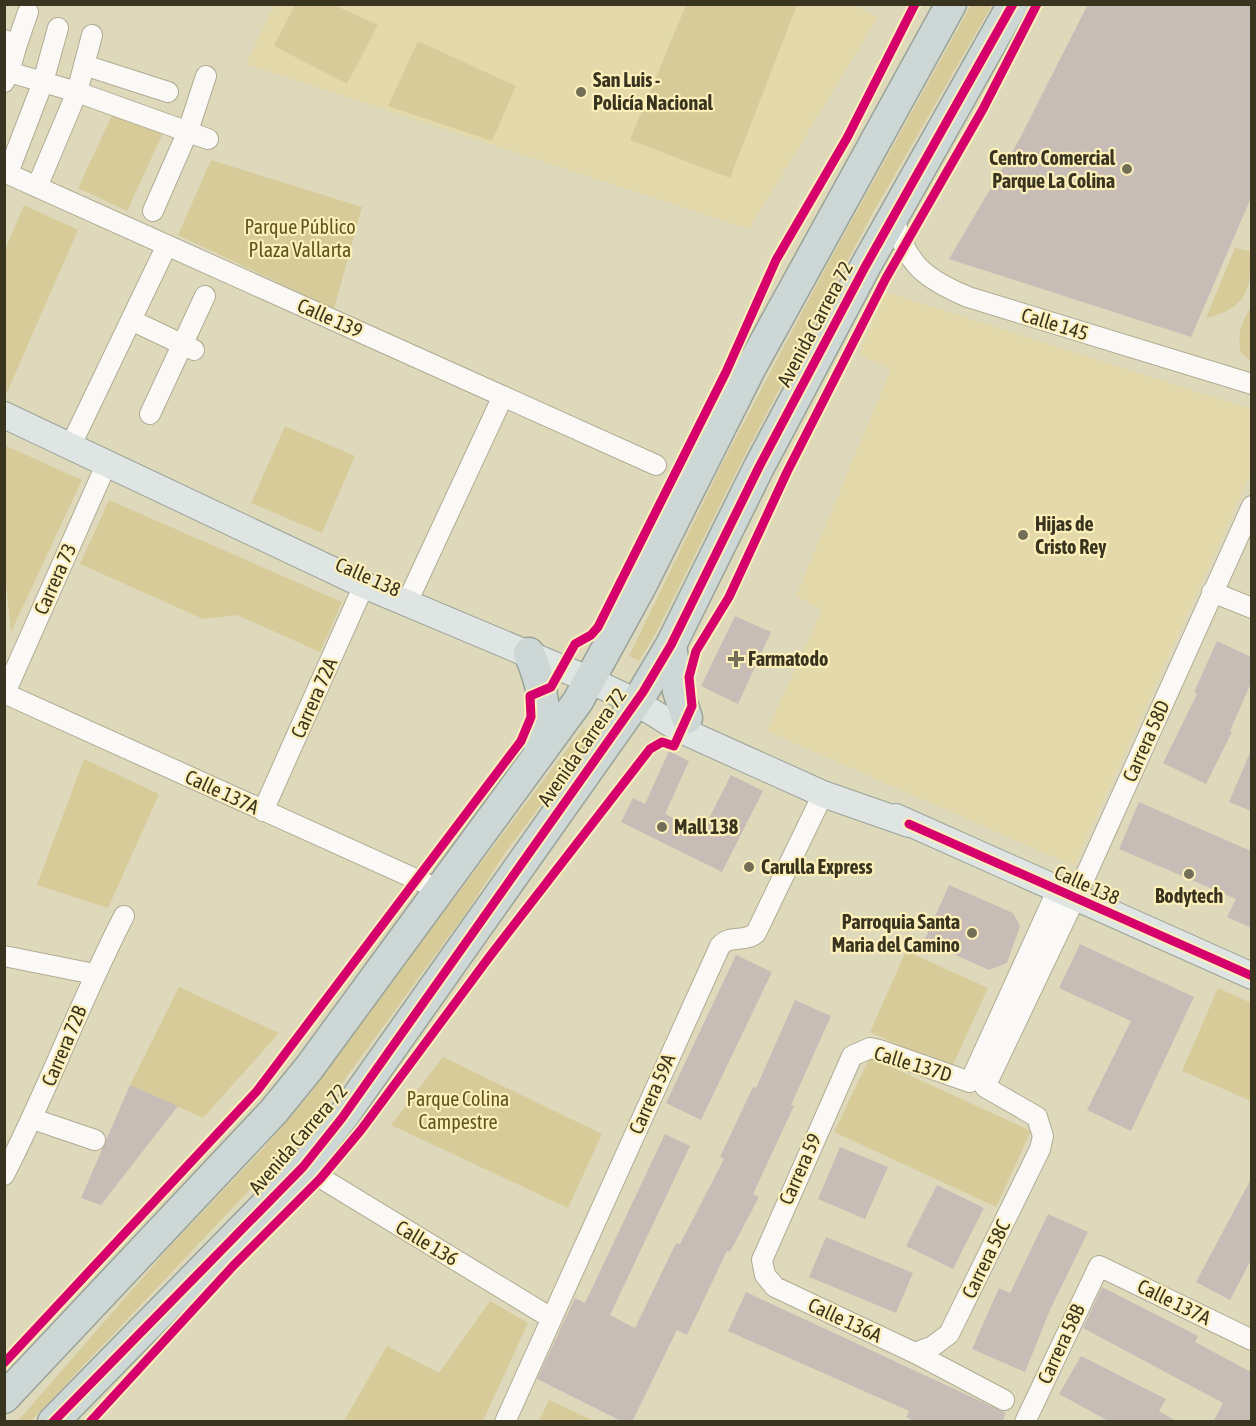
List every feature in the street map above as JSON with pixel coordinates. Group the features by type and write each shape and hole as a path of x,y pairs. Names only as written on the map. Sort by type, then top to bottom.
{"highway":[{"name":"Avenida Carrera 72","path":"4,1398 274,1111 309,1068 537,758 590,680 641,586 750,369 951,4"},
{"name":"Avenida Carrera 72","path":"53,1422 303,1167 388,1057 636,702 671,645 759,467 1013,4"},
{"path":"671,645 678,691 687,718"},
{"path":"529,653 543,690 545,708 537,758"}],"main road":[{"name":"Calle 138","path":"4,415 416,609 461,624 590,680 636,702 681,730 823,794 909,824"},
{"name":"Calle 138","path":"4,431 106,465"},
{"name":"Calle 138","path":"271,540 315,554 410,596 461,624"},
{"name":"Calle 138","path":"636,702 687,718 829,782 909,824 1251,976"}],"street":[{"path":"28,12 11,42 7,77 43,82 77,92 208,139"},
{"path":"6,173 43,82 58,28"},
{"path":"37,187 77,92 92,35"},
{"path":"84,65 168,92"},
{"path":"153,211 188,131 206,76"},
{"name":"Calle 139","path":"6,173 656,465"},
{"name":"Calle 145","path":"894,218 904,249 915,265 938,284 968,297 1251,384"},
{"path":"70,447 167,245"},
{"path":"150,414 189,347 205,296"},
{"path":"131,320 189,347"},
{"path":"410,596 503,396"},
{"name":"Carrera 73","path":"5,693 106,465"},
{"name":"Carrera 58D","path":"977,1085 1251,506"},
{"name":"Carrera 72A","path":"263,811 364,585"},
{"path":"1212,592 1251,608"},
{"name":"Calle 137A","path":"5,693 440,890"},
{"name":"Carrera 59A","path":"505,1422 720,946 729,939 747,938 756,933 823,794"},
{"name":"Carrera 72B","path":"4,1175 33,1119 94,974 124,916"},
{"path":"4,956 94,974"},
{"name":"Calle 137D","path":"857,1052 870,1048 879,1050 977,1085 1037,1117 1043,1136 1041,1149"},
{"name":"Carrera 59","path":"775,1287 765,1275 764,1251 845,1065 857,1052"},
{"path":"33,1119 95,1140"},
{"name":"Carrera 58C","path":"915,1353 933,1346 949,1334 1041,1149"},
{"name":"Calle 136","path":"303,1167 552,1318"},
{"name":"Calle 137A","path":"1098,1267 1101,1266 1249,1332"},
{"name":"Carrera 58B","path":"1025,1422 1098,1267"},
{"name":"Calle 136A","path":"775,1287 915,1353 1004,1400"}],"shaded area":[{"name":"San Luis - Policía Nacional","path":"851,4 878,17 749,229 246,64 274,5"},
{"name":"Hijas de Cristo Rey","path":"886,292 1251,409 1251,473 1074,866 767,731 822,610 796,596 891,369 859,354"}],"green space":[{"path":"295,5 334,5 378,25 347,84 274,46"},
{"path":"686,5 797,5 730,178 630,140"},
{"path":"971,5 992,5 870,218 752,441 658,629 639,661 629,656 722,464 825,269"},
{"path":"418,41 516,86 492,141 388,106"},
{"path":"114,111 163,133 127,211 78,188"},
{"name":"Parque Público Plaza Vallarta","path":"211,160 362,207 334,309 178,235"},
{"path":"24,205 78,230 5,397 5,250"},
{"path":"1235,248 1251,251 1248,287 1238,303 1230,309 1206,318"},
{"path":"1251,307 1251,361 1241,353 1239,340 1242,324"},
{"path":"285,426 355,456 322,533 251,503"},
{"path":"4,445 82,480 11,632 4,565"},
{"path":"109,500 342,602 320,652 237,615 203,619 80,564"},
{"path":"583,728 592,736 505,853 466,913 312,1124 31,1421 17,1422 172,1244 257,1155 310,1094 390,983"},
{"path":"84,759 159,794 108,908 37,885"},
{"path":"906,951 988,988 951,1069 870,1032"},
{"path":"179,987 279,1033 203,1118 130,1085"},
{"path":"1218,988 1251,1003 1251,1101 1182,1071"},
{"name":"Parque Colina Campestre","path":"443,1057 602,1134 568,1208 391,1125"},
{"path":"870,1057 1031,1131 996,1207 834,1132"},
{"path":"490,1301 528,1323 483,1421 344,1421 387,1346 439,1373"},
{"path":"549,1400 594,1421 539,1421"}],"building":[{"name":"Centro Comercial Parque La Colina","path":"1088,4 1251,4 1251,198 1191,337 949,259 1019,140"},
{"name":"Farmatodo","path":"735,616 771,632 738,704 701,686"},
{"path":"1217,641 1251,657 1251,683 1230,731 1232,732 1206,784 1163,763 1197,694 1194,692"},
{"path":"1251,750 1251,811 1229,802"},
{"name":"Mall 138","path":"669,751 689,761 665,814 702,832 731,775 763,791 722,872 621,822 633,798 645,804"},
{"path":"1139,802 1251,851 1251,928 1227,917 1236,899 1119,849"},
{"name":"Parroquia Santa Maria del Camino","path":"949,885 1013,913 1020,926 1007,963 989,970 924,941"},
{"path":"1080,944 1194,997 1131,1131 1087,1110 1131,1021 1059,988"},
{"path":"736,955 772,972 701,1120 666,1103"},
{"path":"795,1000 831,1016 791,1105 794,1106 753,1194 759,1197 730,1252 727,1251 687,1335 677,1330 632,1422 623,1422 537,1379 575,1298 585,1303 665,1134 690,1146 610,1315 635,1328 676,1243 680,1244 724,1159 720,1157 753,1087 756,1088"},
{"path":"130,1085 178,1106 101,1205 81,1198"},
{"path":"840,1147 888,1167 865,1219 818,1199"},
{"path":"1251,1179 1251,1260 1230,1300 1196,1282"},
{"path":"937,1185 984,1208 953,1269 906,1246"},
{"path":"1048,1214 1088,1232 1050,1310 1025,1372 972,1349 999,1288 1010,1293"},
{"path":"826,1237 913,1273 896,1313 809,1277"},
{"path":"1102,1287 1198,1336 1195,1342 1251,1372 1251,1422 1213,1422 1223,1403 1083,1328"},
{"path":"746,1292 1006,1413 1002,1422 916,1422 906,1417 909,1411 728,1331"},
{"path":"1081,1356 1166,1399 1159,1411 1178,1422 1110,1422 1059,1394"}],"cycle path":[{"path":"4,1363 257,1091 521,741 531,717 530,696 551,687 575,644 591,635 598,627 726,372 776,260 847,138 915,4"},
{"path":"53,1422 303,1167 342,1118 643,692 671,645 759,467 865,267 1013,4"},
{"path":"90,1422 234,1265 320,1179 361,1130 490,956 650,749 662,742 674,746 692,706 689,677 696,651 729,597 787,472 886,278 983,109 1037,4"},
{"path":"909,824 1252,976"}],"place":[{"name":"San Luis - Policía Nacional","path":"581,92"},
{"name":"Centro Comercial Parque La Colina","path":"1127,169"},
{"name":"Hijas de Cristo Rey","path":"1023,535"},
{"name":"Farmatodo","path":"736,659"},
{"name":"Mall 138","path":"662,827"},
{"name":"Carulla Express","path":"749,867"},
{"name":"Bodytech","path":"1189,874"},
{"name":"Parroquia Santa Maria del Camino","path":"972,933"}]}
